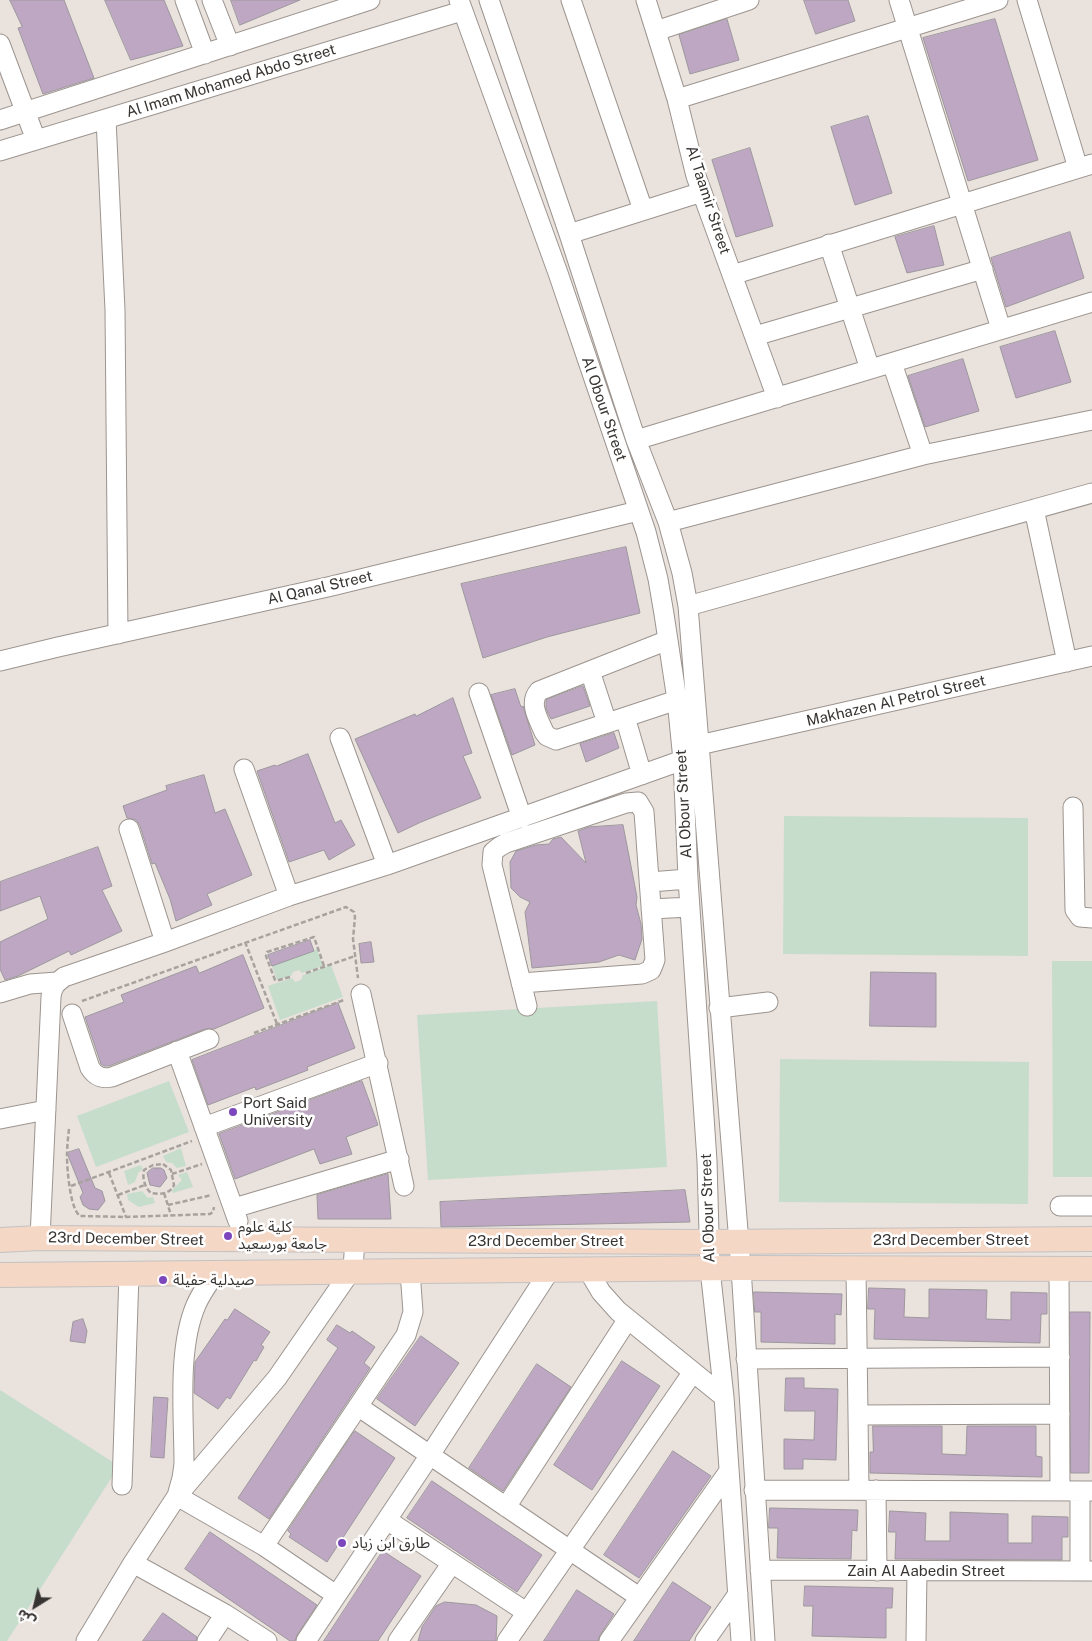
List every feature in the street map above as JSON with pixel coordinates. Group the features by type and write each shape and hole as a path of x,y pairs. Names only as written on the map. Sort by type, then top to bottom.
{"main road":[{"name":"23rd December Street","path":"0,1240 239,1223 355,1240 739,1242 1092,1239"},
{"name":"23rd December Street","path":"0,1275 741,1268 1092,1269"}],"street":[{"path":"185,0 205,54"},
{"path":"212,0 230,46"},
{"path":"0,120 370,0"},
{"name":"Al Obour Street","path":"489,0 569,234 636,440 668,522 682,573 688,606 741,1268 764,1641"},
{"path":"572,0 643,210"},
{"name":"Al Taamir Street","path":"646,0 677,99 702,192 777,398"},
{"path":"656,31 749,0"},
{"path":"899,0 1001,330"},
{"path":"677,99 998,0"},
{"path":"732,275 1085,166 1027,0"},
{"name":"Al Obour Street","path":"460,6 558,273 638,511 658,579 677,700 683,760 688,879 707,1161 710,1269 724,1397 741,1641"},
{"name":"Al Imam Mohamed Abdo Street","path":"0,151 460,6"},
{"path":"0,44 36,140"},
{"path":"106,119 115,310 118,634"},
{"path":"569,234 702,192"},
{"path":"537,216 551,219 556,216 559,208"},
{"path":"829,244 870,370"},
{"path":"558,273 564,266 570,264 579,266"},
{"path":"755,336 983,269"},
{"path":"636,440 1092,302"},
{"path":"892,363 923,455"},
{"path":"668,522 923,455 1092,420"},
{"path":"688,606 1092,493"},
{"path":"1034,509 1066,662"},
{"name":"Al Qanal Street","path":"0,661 332,586 638,511"},
{"path":"668,640 539,691 534,698 535,707 547,736 556,740 677,700"},
{"name":"Makhazen Al Petrol Street","path":"699,745 1092,656"},
{"path":"590,671 642,775"},
{"path":"479,693 522,818"},
{"path":"340,738 387,866"},
{"path":"40,1238 50,997 52,989 57,982 64,977 289,896 387,866 683,760"},
{"path":"244,769 289,896"},
{"path":"521,983 647,973 654,965 644,812 638,802 626,804 499,847 494,852 492,865 521,983 527,1006"},
{"path":"1073,807 1075,910 1080,917 1092,918"},
{"path":"129,829 165,942"},
{"path":"650,882 688,879"},
{"path":"651,909 690,907"},
{"path":"693,956 715,955"},
{"path":"0,993 30,984 57,982"},
{"path":"361,994 378,1063 404,1186"},
{"path":"719,1008 768,1002"},
{"path":"72,1014 90,1068 99,1078 112,1077 209,1039"},
{"path":"177,1051 207,1162 239,1223 399,1159"},
{"path":"201,1135 378,1063"},
{"path":"0,1120 46,1110"},
{"path":"1060,1206 1092,1206"},
{"path":"86,1641 133,1563 177,1496 277,1378 350,1272 355,1262 355,1240"},
{"path":"856,1269 858,1415 876,1571"},
{"path":"1059,1269 1060,1491"},
{"path":"306,1641 430,1456 550,1270"},
{"path":"588,1270 609,1302 724,1397"},
{"path":"264,1546 406,1335 413,1312 410,1271"},
{"path":"177,1496 184,1464 184,1376 187,1338 196,1305 216,1272"},
{"path":"122,1485 129,1274"},
{"path":"506,1507 628,1319"},
{"path":"746,1359 1060,1357"},
{"path":"507,1641 693,1372"},
{"path":"359,1407 639,1597"},
{"path":"858,1415 1060,1414"},
{"path":"609,1641 729,1471"},
{"path":"754,1490 1086,1491 1086,1571"},
{"path":"177,1496 264,1546 336,1595"},
{"path":"387,1520 526,1612"},
{"path":"133,1563 226,1614 267,1641"},
{"path":"398,1641 452,1563"},
{"name":"Zain Al Aabedin Street","path":"760,1570 1086,1571"},
{"path":"916,1571 916,1641"},
{"path":"705,1641 738,1594"},
{"path":"207,1641 226,1614"}],"path":[{"path":"72,1014 73,1009 80,1001 346,907 354,912 352,932 361,994 254,1033"},
{"path":"290,977 277,980 273,978 266,956 267,952 314,936 324,966"},
{"path":"245,942 277,1024"},
{"path":"306,973 355,956"},
{"path":"69,1128 67,1154 70,1186 75,1210 80,1216 126,1217 210,1214 213,1212 213,1205"},
{"path":"193,1150 201,1135"},
{"path":"70,1186 151,1157 201,1135"},
{"path":"151,1157 153,1165"},
{"path":"196,1157 207,1162"},
{"path":"201,1173 207,1162"},
{"path":"172,1174 207,1162"},
{"path":"153,1165 167,1165 172,1174 174,1185 170,1191 151,1193 145,1185 144,1170 153,1165"},
{"path":"109,1173 126,1217"},
{"path":"118,1195 145,1185"},
{"path":"207,1188 210,1196"},
{"path":"164,1193 171,1215"},
{"path":"168,1205 217,1194"}],"green space":[{"path":"784,816 1028,818 1028,956 783,954"},
{"path":"317,949 323,966 302,973 299,970 293,972 291,976 277,980 272,966"},
{"path":"1052,961 1092,961 1092,1177 1053,1177"},
{"path":"331,965 343,997 280,1020 268,986 292,978 295,982 301,980 303,975"},
{"path":"657,1001 667,1167 428,1180 417,1015"},
{"path":"780,1059 1029,1062 1028,1204 779,1202"},
{"path":"169,1081 189,1132 96,1167 77,1116"},
{"path":"181,1148 186,1166 177,1168 172,1163 166,1162 163,1156"},
{"path":"141,1165 143,1169 138,1173 135,1182 128,1185 124,1171"},
{"path":"187,1172 193,1187 173,1193 172,1190 182,1180 178,1175"},
{"path":"142,1191 148,1198 153,1197 155,1203 139,1207 128,1200 127,1194"},
{"path":"0,1390 119,1466 7,1641 0,1641"}],"building":[{"path":"10,0 64,0 94,78 43,94 18,28 22,27"},
{"path":"105,0 164,0 183,46 131,60"},
{"path":"231,0 300,0 240,25"},
{"path":"804,0 848,0 855,21 816,34"},
{"path":"727,19 739,60 690,74 679,35"},
{"path":"995,19 1038,160 968,181 923,38"},
{"path":"868,116 892,193 855,205 831,127"},
{"path":"750,148 773,226 736,237 712,160"},
{"path":"934,226 944,265 907,273 895,237"},
{"path":"1070,232 1084,278 1006,307 991,258"},
{"path":"1055,331 1071,382 1016,398 1000,347"},
{"path":"963,359 979,411 925,427 908,376"},
{"path":"626,547 640,613 547,637 483,658 461,584"},
{"path":"583,686 590,706 551,719 546,709 546,700"},
{"path":"515,689 521,707 523,706 535,745 512,755 491,695"},
{"path":"453,698 472,753 463,756 481,798 398,833 355,739 415,714 416,716"},
{"path":"614,733 619,748 586,762 580,744"},
{"path":"308,754 335,823 341,820 355,845 329,860 324,850 289,862 257,771"},
{"path":"204,775 215,813 225,809 252,875 207,894 212,905 176,921 170,899 155,863 152,864 140,826 136,820 127,818 123,806 167,790 166,786"},
{"path":"623,825 637,897 636,905 641,924 642,939 635,960 619,955 599,962 532,968 525,912 530,902 520,897 511,888 510,862 516,851 536,845 549,844 553,839 561,837 586,863 578,831 589,827"},
{"path":"98,847 112,886 102,890 122,931 71,955 69,951 18,976 5,980 0,969 0,942 48,919 40,896 0,911 0,882"},
{"path":"310,940 314,951 272,966 268,955"},
{"path":"371,942 374,962 361,963 359,944"},
{"path":"243,955 264,1008 214,1029 205,1029 109,1066 101,1064 85,1017 124,1002 121,995 196,966 199,973"},
{"path":"871,972 936,973 936,1027 870,1026"},
{"path":"338,1003 355,1048 307,1067 308,1070 256,1090 255,1087 208,1105 192,1060"},
{"path":"362,1081 378,1125 346,1137 352,1154 320,1164 314,1149 235,1179 219,1134"},
{"path":"79,1149 95,1188 102,1191 105,1201 98,1210 89,1209 83,1205 80,1197 83,1193 67,1153"},
{"path":"153,1168 164,1170 167,1178 160,1187 150,1185 147,1173"},
{"path":"388,1174 391,1219 318,1219 317,1195"},
{"path":"685,1190 690,1222 441,1227 440,1202"},
{"path":"869,1288 905,1289 904,1317 929,1318 929,1289 987,1290 986,1319 1011,1320 1011,1292 1047,1293 1047,1314 1041,1314 1040,1343 874,1339 875,1309 868,1309"},
{"path":"754,1292 842,1294 841,1315 835,1314 835,1344 761,1342 761,1312 755,1312"},
{"path":"235,1309 270,1332 261,1345 264,1347 256,1361 254,1360 230,1399 227,1397 218,1409 194,1393 195,1362 225,1319 227,1320"},
{"path":"1070,1312 1090,1312 1089,1473 1071,1473"},
{"path":"83,1319 87,1331 85,1343 70,1341 73,1322"},
{"path":"337,1325 350,1333 352,1331 375,1347 364,1363 370,1368 269,1519 238,1498 338,1348 327,1340"},
{"path":"421,1336 459,1363 415,1426 377,1399"},
{"path":"622,1361 660,1386 592,1490 554,1465"},
{"path":"537,1364 571,1387 503,1491 469,1468"},
{"path":"786,1378 804,1378 804,1388 838,1389 836,1460 803,1459 803,1469 784,1469 784,1439 814,1440 815,1411 785,1411"},
{"path":"154,1397 168,1398 164,1458 151,1457"},
{"path":"873,1426 942,1426 942,1454 966,1455 967,1426 1036,1426 1036,1456 1042,1457 1042,1477 870,1473 870,1452 873,1452"},
{"path":"355,1431 395,1458 327,1562 289,1537 291,1534 288,1531"},
{"path":"673,1451 711,1476 639,1578 604,1555"},
{"path":"432,1481 542,1555 517,1592 407,1518"},
{"path":"770,1508 858,1510 857,1531 852,1530 851,1559 777,1558 778,1528 769,1528"},
{"path":"890,1511 926,1513 925,1541 950,1541 950,1512 1008,1514 1008,1543 1032,1543 1032,1516 1068,1517 1068,1537 1062,1537 1062,1560 895,1559 896,1532 889,1532"},
{"path":"210,1532 317,1605 295,1641 290,1641 185,1569"},
{"path":"383,1551 421,1576 378,1641 324,1641"},
{"path":"673,1582 711,1607 689,1641 634,1641"},
{"path":"805,1586 893,1588 892,1608 886,1608 886,1638 812,1636 813,1606 804,1606"},
{"path":"577,1590 614,1614 598,1641 544,1641"},
{"path":"445,1602 476,1605 497,1616 496,1641 418,1641 422,1627 436,1606"},
{"path":"163,1613 197,1637 196,1641 143,1641"}],"place":[{"name":"Port Said University","path":"233,1112"},
{"name":"كلية علوم جامعة بورسعيد","path":"228,1236"},
{"name":"صيدلية حفيلة","path":"163,1280"},
{"name":"طارق ابن زياد","path":"342,1543"}]}
